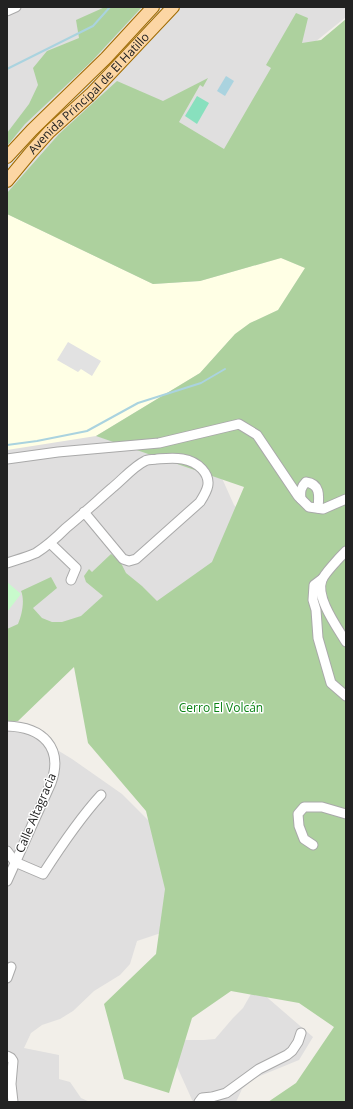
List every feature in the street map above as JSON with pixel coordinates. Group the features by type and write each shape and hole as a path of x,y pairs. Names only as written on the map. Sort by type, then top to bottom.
{"main road":[{"name":"Avenida Principal de El Hatillo","path":"7,157 32,130 106,58 153,7"},
{"name":"Avenida Principal de El Hatillo","path":"7,181 49,132 91,94 173,7"}],"street":[{"path":"7,11 16,7"},
{"path":"7,459 58,452 160,443 239,424 257,435 301,499 309,507 323,509 346,499"},
{"path":"7,563 36,553 50,543 84,512 146,460 170,458 188,459 200,466 208,478 206,492 200,502 146,551 136,559 129,561 123,559 84,512"},
{"path":"301,499 300,492 302,486 306,482 310,482 319,491 318,508"},
{"path":"50,543 76,568 71,580"},
{"path":"346,551 314,586 313,600 316,610 318,638 332,683 346,696"},
{"path":"322,579 320,588 323,601 346,642"},
{"name":"Calle Altagracia","path":"7,726 21,727 40,734 51,745 55,758 54,774 51,783 7,881"},
{"path":"7,851 16,862 43,874 75,826 102,795"},
{"path":"313,844 304,838 299,826 298,814 304,807 322,807 346,814"},
{"path":"7,978 11,966"},
{"path":"200,1102 202,1098 226,1093 259,1069 287,1055 292,1051 298,1042 301,1033"},
{"path":"7,1056 12,1058 13,1061 11,1084 13,1102"}],"shaded area":[{"path":"7,7 346,7 346,17 315,42 203,436 234,505 246,518 271,625 7,672"},
{"path":"7,214 153,284 200,281 281,258 305,268 278,310 250,323 235,334 200,373 96,436 7,450"},
{"path":"68,342 101,361 92,376 81,369 78,372 57,360"},
{"path":"7,726 18,726 72,759 122,794 171,843 164,932 137,941 130,964 120,975 94,991 73,1011 60,1019 42,1025 31,1033 24,1048 59,1055 59,1079 70,1082 81,1098 90,1102 7,1102"},
{"path":"255,987 313,1037 299,1060 255,1078 242,1089 236,1102 193,1102 165,1040 215,1039 243,1008"}],"green space":[{"path":"105,7 142,7 92,61 25,124 7,146 7,133 29,104 38,85 33,68 47,51 79,38 76,20"},
{"name":"Cerro El Volcán","path":"296,13 308,18 302,43 321,40 346,19 346,1102 268,1102 296,1083 334,1027 299,1003 231,991 192,1018 169,1093 124,1079 104,1004 156,954 165,889 146,811 88,743 74,667 18,721 7,722 7,629 18,624 23,603 21,591 51,577 57,588 33,608 42,618 52,622 62,622 81,616 103,596 86,582 84,576 89,569 92,572 111,554 120,561 126,573 157,601 212,562 244,487 96,436 200,373 235,334 250,323 278,310 305,268 281,258 200,281 153,284 7,214 7,193 59,134 117,81 163,101 208,78 203,87 200,85 179,122 224,149 271,68 266,65"},
{"path":"197,96 209,103 197,124 185,116"},
{"path":"7,582 21,594 7,612"}],"water":[{"path":"226,76 234,81 225,96 217,91"}],"waterway":[{"path":"7,69 93,26 110,7"},
{"path":"7,445 37,441 87,431 138,403 201,383 225,369"}]}
